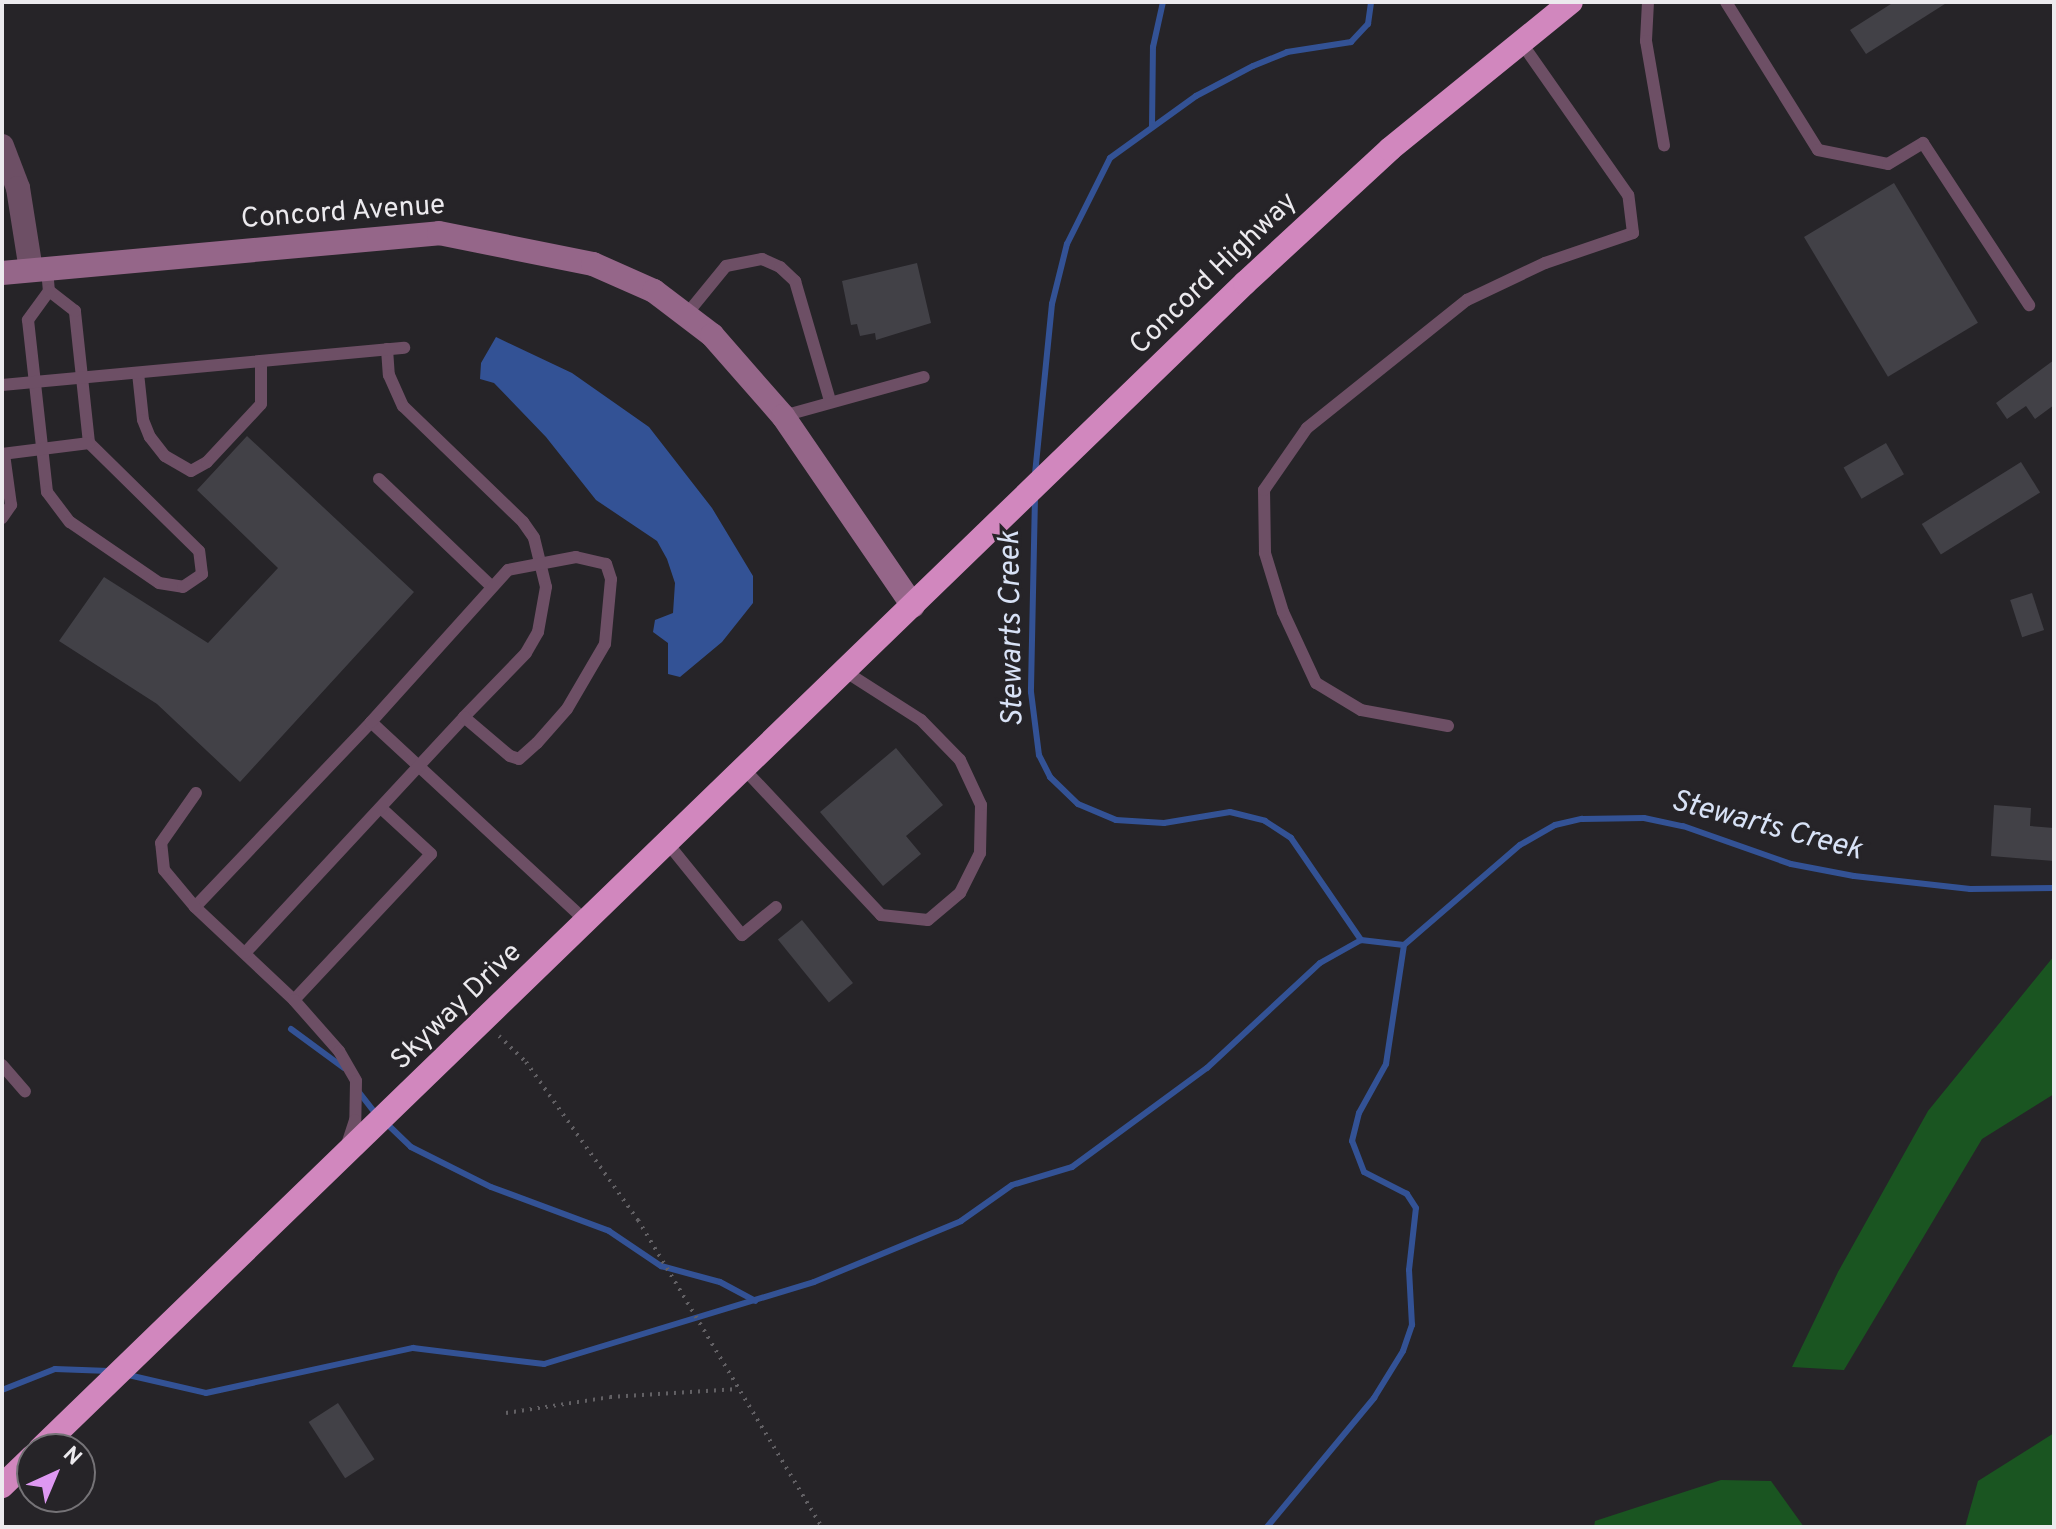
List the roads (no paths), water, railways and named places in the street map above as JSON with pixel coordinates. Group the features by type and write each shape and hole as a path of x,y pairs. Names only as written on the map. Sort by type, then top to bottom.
{"highway":[{"name":"Concord Highway","path":"913,606 1245,283 1390,149 1571,2"},
{"name":"Skyway Drive","path":"57,1433 486,1023 913,606"}],"street":[{"path":"2,146 18,188 42,277"},
{"name":"Concord Avenue","path":"2,273 42,277 439,233 480,237 593,264 654,291 712,335 783,416 913,606"}],"lane":[{"path":"1648,2 1646,41 1664,145"},
{"path":"1726,2 1818,150 1888,164 1923,143 2029,305"},
{"path":"1448,726 1361,710 1316,683 1283,612 1265,553 1264,490 1307,428 1467,300 1545,263 1633,233 1628,195 1520,41"},
{"path":"686,315 726,266 762,259 780,267 795,281 830,401"},
{"path":"42,277 75,311 81,378 89,443 199,551 205,563 195,581 172,588 159,583 70,522 47,492 28,320 42,277"},
{"path":"2,385 404,348"},
{"path":"245,953 526,653 538,632 546,587 534,538 523,522 403,406 389,375 387,349"},
{"path":"138,373 143,420 150,437 165,456 191,471 207,462 261,404 261,361"},
{"path":"783,416 924,377"},
{"path":"2,518 11,505 3,454 89,443"},
{"path":"379,479 490,585"},
{"path":"195,907 371,722 490,585 508,570 540,561 576,557 606,564 611,579 605,644 567,709 519,759 464,717"},
{"path":"745,770 881,915 928,920 960,893 980,853 981,805 960,760 921,720 846,672"},
{"path":"371,722 587,922"},
{"path":"196,793 161,843 164,870 195,907 294,1000 339,1051 356,1081 355,1120 343,1157"},
{"path":"294,1000 431,854 381,808"},
{"path":"669,845 742,935 776,907"},
{"path":"2,1065 25,1091"}],"water":[{"path":"496,337 572,373 649,427 712,508 753,576 753,603 722,642 680,677 668,674 668,643 653,632 655,620 673,613 675,583 667,559 657,541 596,500 546,437 494,383 480,379 481,363"}],"waterway":[{"path":"1152,126 1153,47 1163,2"},
{"name":"Stewarts Creek","path":"1035,474 1052,304 1067,244 1110,158 1196,96 1253,66 1287,52 1351,42 1368,24 1371,2"},
{"name":"Stewarts Creek","path":"1035,497 1031,692 1039,755 1050,777 1078,804 1116,820 1164,823 1230,812 1265,821 1291,838 1361,940 1404,945 1520,845 1555,825 1582,819 1644,818 1683,826 1791,864 1854,876 1970,889 2054,888"},
{"path":"124,1374 206,1393 413,1348 544,1364 814,1282 961,1221 1012,1185 1072,1167 1207,1068 1320,963 1361,940"},
{"path":"1267,1527 1374,1398 1403,1351 1412,1325 1409,1270 1416,1208 1407,1194 1364,1172 1352,1141 1359,1113 1386,1064 1404,945"},
{"path":"291,1029 344,1068"},
{"path":"358,1091 376,1114"},
{"path":"384,1121 411,1147 491,1187 609,1231 661,1266 720,1282 755,1301"},
{"path":"2,1390 55,1369 109,1371"}]}
